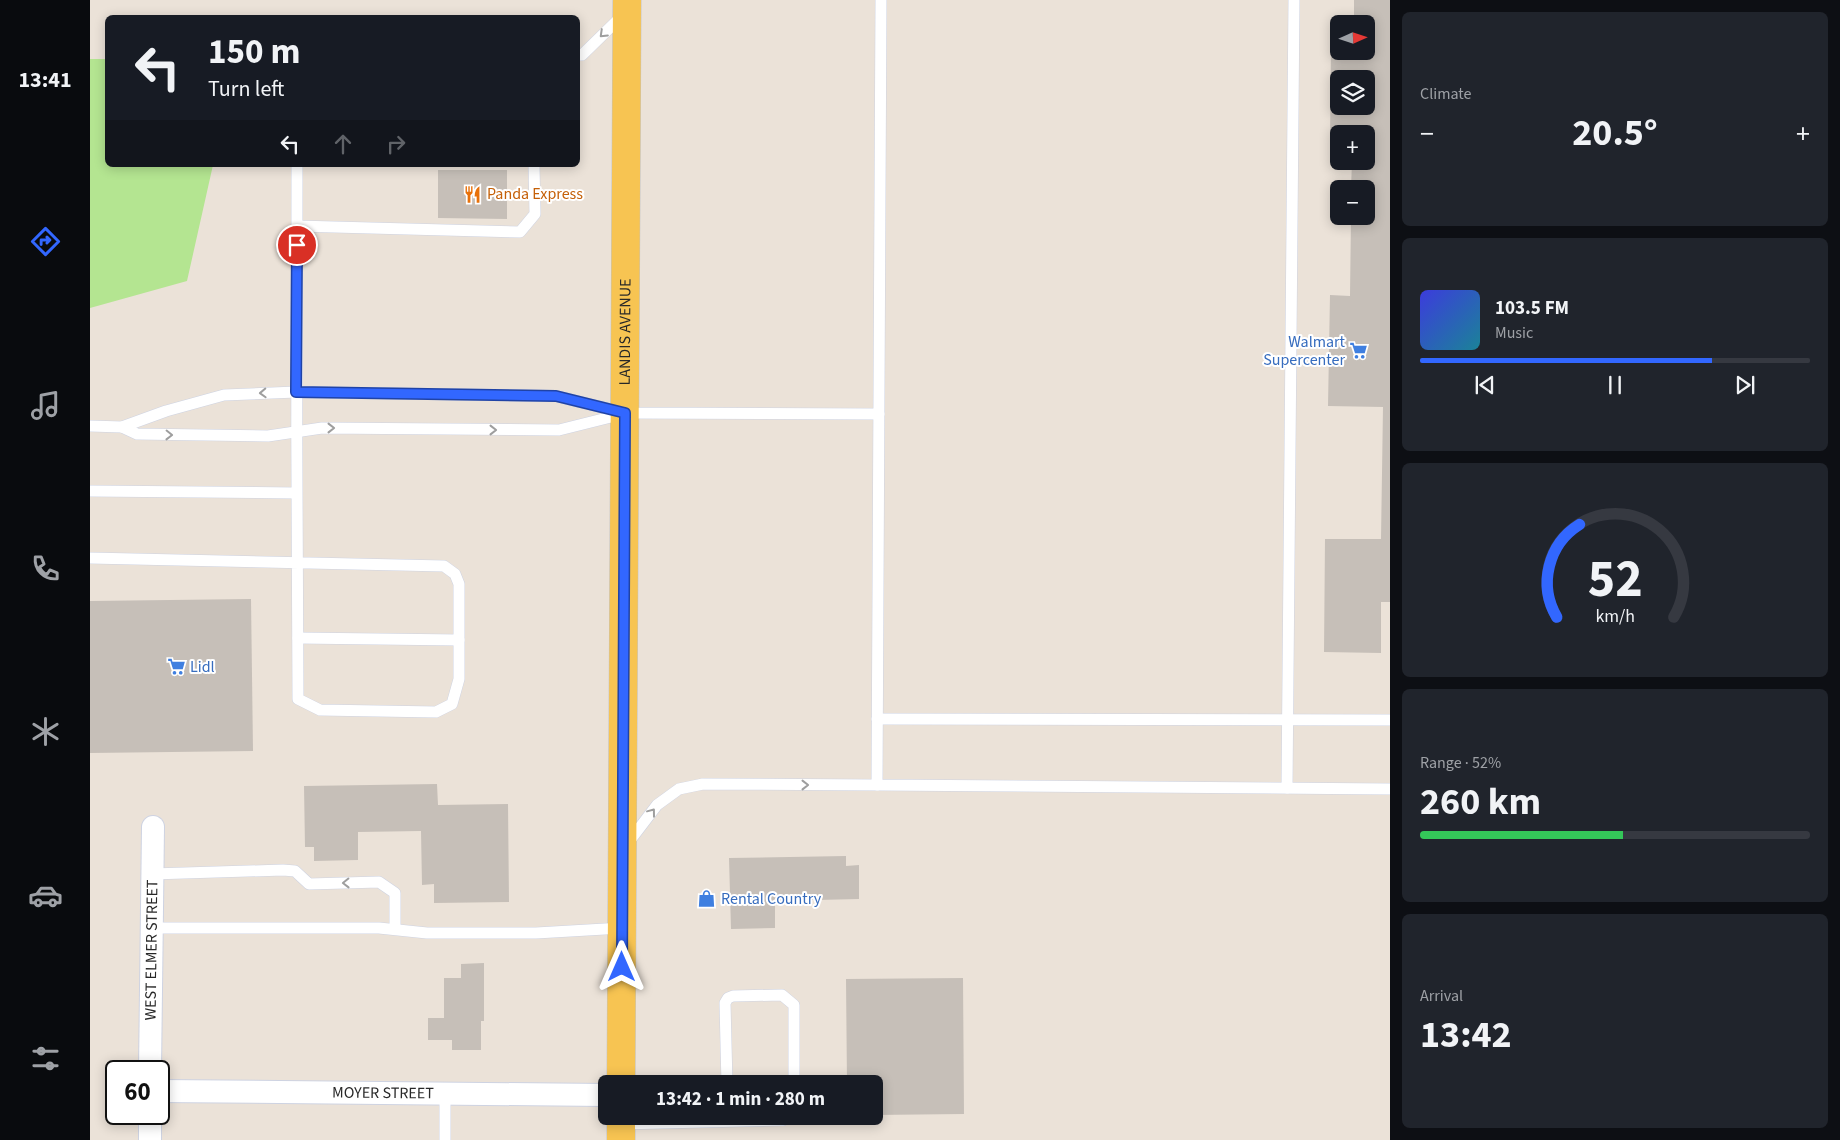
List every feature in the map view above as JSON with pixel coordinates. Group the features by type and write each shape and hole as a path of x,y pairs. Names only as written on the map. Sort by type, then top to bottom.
{"main road":[{"name":"LANDIS AVENUE","path":"621,1075 627,6"}],"street":[{"name":"WEST ELMER STREET","path":"150,1060 153,827"},
{"name":"MOYER STREET","path":"170,1091 598,1095"},
{"path":"150,1125 150,1140"}],"lane":[{"path":"877,785 882,0"},
{"path":"1287,788 1294,0"},
{"path":"580,55 627,6"},
{"path":"90,558 297,562 444,566 455,574 459,584 459,679 452,704 436,712 320,710 298,699 298,638 297,562 296,493 297,167"},
{"path":"297,226 520,232 535,214 534,167"},
{"path":"90,426 122,427 166,411 224,395 296,392 556,396 625,413 879,414"},
{"path":"122,427 138,434 268,436 322,428 559,430 625,413"},
{"path":"90,491 296,493"},
{"path":"298,638 459,640"},
{"path":"877,719 1390,720"},
{"path":"622,851 657,805 679,789 703,784 1390,789"},
{"path":"152,874 283,870 295,872 303,880 313,884 379,882 395,893 396,929"},
{"path":"152,928 396,929 426,933 536,933 622,928"},
{"path":"727,1075 725,1004 728,998 733,996 782,995 794,1005 794,1075"},
{"path":"445,1095 445,1140"},
{"path":"621,1127 648,1125"}],"green space":[{"path":"90,59 105,59 105,167 213,167 187,281 90,308"}],"building":[{"name":"Walmart Supercenter","path":"1354,0 1390,0 1390,602 1381,602 1381,653 1324,652 1325,539 1381,539 1383,407 1328,406 1330,295 1350,296 1351,225 1375,225 1375,180 1351,180 1352,170 1375,170 1375,125 1330,125 1330,115 1375,115 1375,70 1331,70 1331,60 1375,60 1375,15 1354,15"},
{"name":"Panda Express","path":"438,170 507,170 507,219 438,218"},
{"path":"251,599 253,751 90,753 90,601"},
{"path":"437,784 438,805 508,804 509,902 434,903 434,884 422,885 421,831 358,832 358,860 314,861 314,847 305,847 304,786"},
{"path":"846,856 846,866 859,865 859,899 775,901 775,928 731,929 729,858"},
{"path":"484,963 484,1021 481,1021 481,1050 452,1050 452,1040 428,1040 428,1018 444,1018 444,978 461,978 461,964"},
{"path":"963,978 964,1114 883,1115 883,1075 847,1075 846,979"}],"place":[{"name":"Panda Express","path":"473,194"},
{"name":"Walmart Supercenter","path":"1359,351"},
{"name":"Lidl","path":"176,667"},
{"name":"Rental Country","path":"707,899"}],"route":[{"path":"297,245 296,392 556,396 625,413 622,967"}]}
